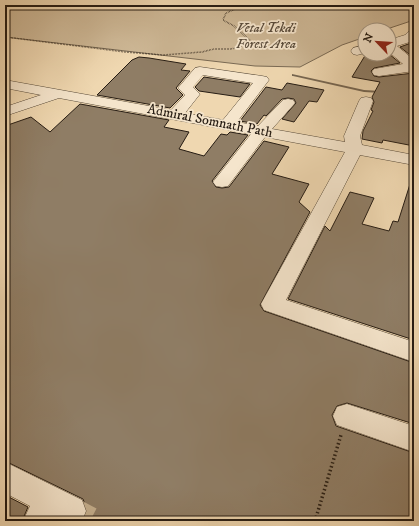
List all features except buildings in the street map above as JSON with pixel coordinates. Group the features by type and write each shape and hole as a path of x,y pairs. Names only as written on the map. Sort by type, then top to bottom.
{"street":[{"path":"397,42 409,38 414,33"},
{"path":"397,52 414,66"},
{"path":"379,72 414,66"},
{"path":"175,115 193,94 185,88 200,70 262,80 227,124"},
{"name":"Admiral Somnath Path","path":"5,84 227,124 414,160"},
{"path":"5,112 59,93"},
{"path":"366,101 352,136 355,149 315,221 272,304 414,352"},
{"path":"222,182 262,131 288,103"},
{"path":"347,416 414,439"},
{"path":"5,477 53,510"}],"path":[{"path":"5,37 125,52 163,55 202,52 214,49 231,49 253,43 234,26 223,20 226,13 245,5"},
{"path":"315,521 347,416"}],"green space":[{"name":"Vetal Tekdi Forest Area","path":"5,5 414,5 414,20 397,26 397,22 357,22 357,40 342,45 300,67 255,66 5,37"}],"waterway":[{"path":"293,75 364,91 381,92"}],"tunnel":[{"path":"71,511 90,521"}]}
